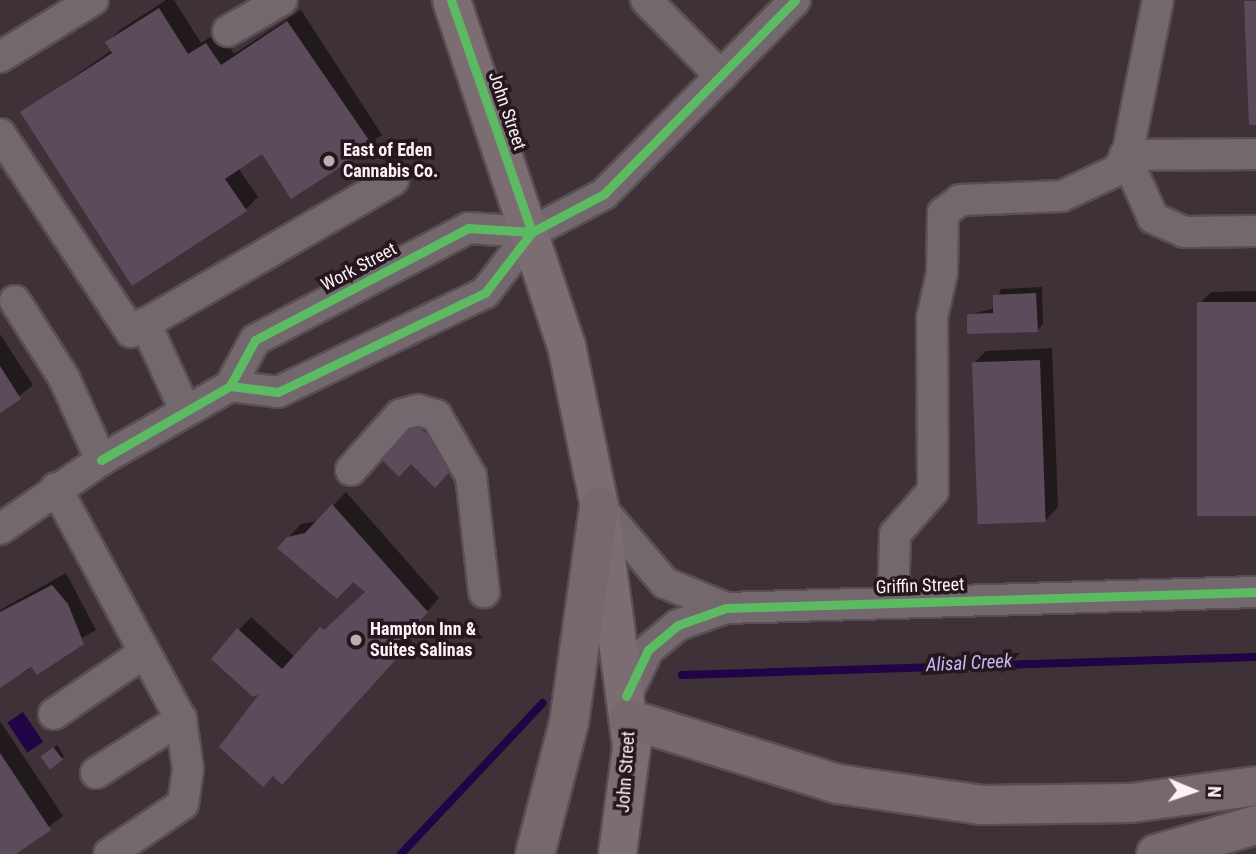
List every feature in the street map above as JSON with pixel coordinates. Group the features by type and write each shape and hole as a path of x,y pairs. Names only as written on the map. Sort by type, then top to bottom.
{"highway":[{"path":"535,854 569,723 599,506"},
{"path":"628,708 838,784 982,805 1131,803 1256,786"},
{"path":"1156,854 1256,825"}],"main road":[{"name":"John Street","path":"452,0 532,232 566,345 599,506 628,708 617,854"}],"street":[{"path":"0,57 93,0"},
{"path":"228,31 282,0"},
{"path":"646,0 721,76"},
{"path":"0,529 56,488 101,460 230,386 278,392 485,293 532,232 604,194 795,0"},
{"path":"892,603 895,534 933,491 932,318 942,273 943,214 960,200 1062,196 1118,170 1125,155 1158,0"},
{"path":"0,134 131,332 393,180"},
{"path":"1125,155 1256,154"},
{"path":"1125,155 1153,218 1184,232 1256,231"},
{"name":"Work Street","path":"230,386 255,340 468,228 532,232"},
{"path":"15,301 64,378 101,460"},
{"path":"145,323 185,410"},
{"path":"351,470 400,415 418,410 436,415 471,476 484,592"},
{"path":"56,488 181,719 188,769 183,804 109,854"},
{"name":"Griffin Street","path":"599,506 665,583 726,608"},
{"name":"Griffin Street","path":"628,708 648,650 678,625 726,608 1256,592"},
{"path":"54,714 144,653"},
{"path":"96,773 181,719"}],"shaded area":[{"path":"23,712 43,742 27,752 7,723"}],"building":[{"path":"1244,1 1256,1 1256,125 1249,125"},
{"path":"159,8 188,54 206,43 221,65 287,21 373,146 291,199 262,154 225,179 247,211 132,286 20,112 112,53 105,42"},
{"path":"1036,293 1038,332 967,334 967,314 993,313 993,295"},
{"path":"1197,302 1256,302 1256,516 1197,516"},
{"path":"1040,360 1046,522 978,524 972,362"},
{"path":"0,366 21,399 0,413"},
{"path":"419,426 456,465 435,488 411,464 399,477 375,453 396,431"},
{"name":"Hampton Inn & Suites Salinas","path":"332,504 428,612 394,649 400,655 282,785 273,776 263,787 219,747 259,694 253,697 211,659 237,628 282,669 320,627 324,630 365,592 353,582 337,599 277,548 287,537 305,533"},
{"path":"52,585 68,604 84,644 37,675 31,667 0,688 0,612"},
{"path":"53,747 63,760 50,769 40,757"},
{"path":"0,753 51,830 16,854 0,854"}],"waterway":[{"name":"Alisal Creek","path":"682,675 1256,657"},
{"name":"Alisal Creek","path":"401,854 543,703"}],"cycle path":[{"path":"451,0 532,232"},
{"path":"230,386 278,392 485,293 532,232 604,194 795,0"},
{"path":"101,460 230,386 255,340 468,228 532,232"},
{"path":"626,696 648,650 678,625 726,608 1256,592"}],"place":[{"name":"East of Eden Cannabis Co.","path":"329,161"},
{"name":"Hampton Inn & Suites Salinas","path":"356,640"}]}
